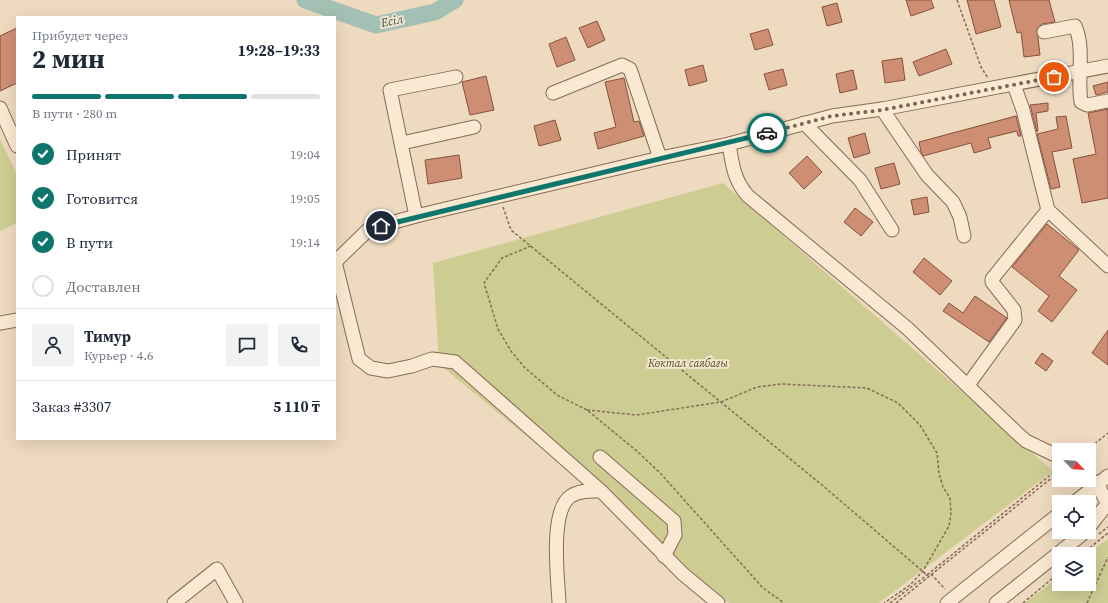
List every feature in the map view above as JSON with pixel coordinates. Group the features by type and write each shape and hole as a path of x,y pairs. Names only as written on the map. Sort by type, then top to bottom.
{"street":[{"path":"1044,32 1074,26 1077,36 1080,72 1079,90 1081,102 1087,105 1108,101"},
{"path":"553,93 622,65 630,69 660,158"},
{"path":"336,261 369,229 416,216 500,198 660,158 729,144 832,116 882,110 1108,66"},
{"path":"416,216 390,90 456,77"},
{"path":"1014,85 1023,110 1048,210 1108,266"},
{"path":"0,108 16,144"},
{"path":"882,110 927,175 953,202 960,217 964,236"},
{"path":"804,123 860,180 892,230"},
{"path":"402,143 474,127"},
{"path":"729,144 734,171 739,187 748,196 907,328 968,385 1001,419 1026,441 1052,454"},
{"path":"968,385 1015,320 1014,310 992,282 994,274 1048,210"},
{"path":"336,266 359,359 371,368 388,371 412,366 432,359 455,362 601,491 664,556 718,603"},
{"path":"0,323 16,320"},
{"path":"600,457 674,521 675,535 664,556"},
{"path":"1096,480 1108,476"},
{"path":"1096,486 1108,504 1096,519"},
{"path":"1081,495 1088,487"},
{"path":"559,603 556,546 558,521 570,496 582,491 601,491"},
{"path":"950,601 1052,520"},
{"path":"996,603 1076,539"},
{"path":"174,603 217,569 236,603"}],"path":[{"path":"957,0 981,67 994,88"},
{"path":"500,198 511,230 822,485 923,572 932,575 950,601"},
{"path":"531,246 502,258 488,275 484,283 498,329 511,351 524,367 557,395 587,410 638,452 661,474 763,588 784,603"},
{"path":"587,410 636,415 721,402 757,387 781,384 867,388 898,404 920,425 937,453 939,473 943,487 950,498 951,513 948,526 923,572 910,585 884,603"},
{"path":"1096,443 1108,433"},
{"path":"890,603 1052,474"},
{"path":"896,603 1052,478"},
{"path":"1091,547 1108,533"},
{"path":"1087,603 1108,557"},
{"path":"1023,603 1052,579"}],"green space":[{"path":"0,139 16,173 16,223 0,231"},
{"name":"Көктал саябағы","path":"723,183 1052,470 1052,472 879,603 729,603 439,364 433,263"},
{"path":"1108,539 1108,603 1025,603 1052,582 1052,591 1096,591 1096,548"}],"building":[{"path":"906,0 931,0 934,8 911,16"},
{"path":"967,0 994,0 1001,27 976,34"},
{"path":"1009,0 1049,0 1055,22 1042,24 1037,29 1040,55 1024,57 1021,32 1017,33"},
{"path":"837,3 842,22 827,26 822,7"},
{"path":"597,21 605,40 588,48 579,28"},
{"path":"16,28 16,83 0,91 0,36"},
{"path":"768,29 773,45 755,50 750,34"},
{"path":"566,37 575,60 557,67 549,44"},
{"path":"946,49 952,64 919,76 913,62"},
{"path":"902,58 905,80 885,83 882,61"},
{"path":"703,65 707,81 689,86 685,70"},
{"path":"783,69 787,85 769,90 764,74"},
{"path":"853,70 857,89 840,93 836,74"},
{"path":"486,76 494,110 470,115 462,82"},
{"path":"624,78 634,122 639,121 644,136 598,149 594,133 616,127 605,82"},
{"path":"1108,82 1108,92 1096,95 1093,86"},
{"path":"1048,103 1048,111 1036,113 1037,132 1030,105"},
{"path":"1108,109 1108,198 1082,203 1073,159 1096,154 1088,113"},
{"path":"1016,116 1021,136 1018,136 1017,131 988,138 991,148 974,153 971,143 923,156 921,152 919,142"},
{"path":"1066,116 1072,148 1052,152 1060,187 1051,189 1037,134 1058,129 1056,117"},
{"path":"555,120 561,140 539,146 534,126"},
{"path":"865,133 870,153 854,158 848,138"},
{"path":"459,155 462,178 428,184 425,160"},
{"path":"807,156 822,172 804,189 789,173"},
{"path":"894,163 900,184 881,189 875,168"},
{"path":"927,197 929,212 914,215 911,200"},
{"path":"855,208 873,222 861,236 844,222"},
{"path":"1047,224 1079,250 1059,276 1077,290 1052,322 1038,311 1049,296 1012,267"},
{"path":"924,258 952,281 940,295 913,272"},
{"path":"975,296 1007,318 989,342 943,311 949,303 963,313"},
{"path":"1108,330 1108,365 1092,353"},
{"path":"1042,353 1053,361 1046,371 1035,363"}],"waterway":[{"name":"Есіл","path":"305,0 376,25 435,12 455,0"}],"way so far":[{"path":"767,133 832,116 882,110 1054,77"}],"route":[{"path":"381,226 416,216 500,198 660,158 729,144 767,133"}]}
